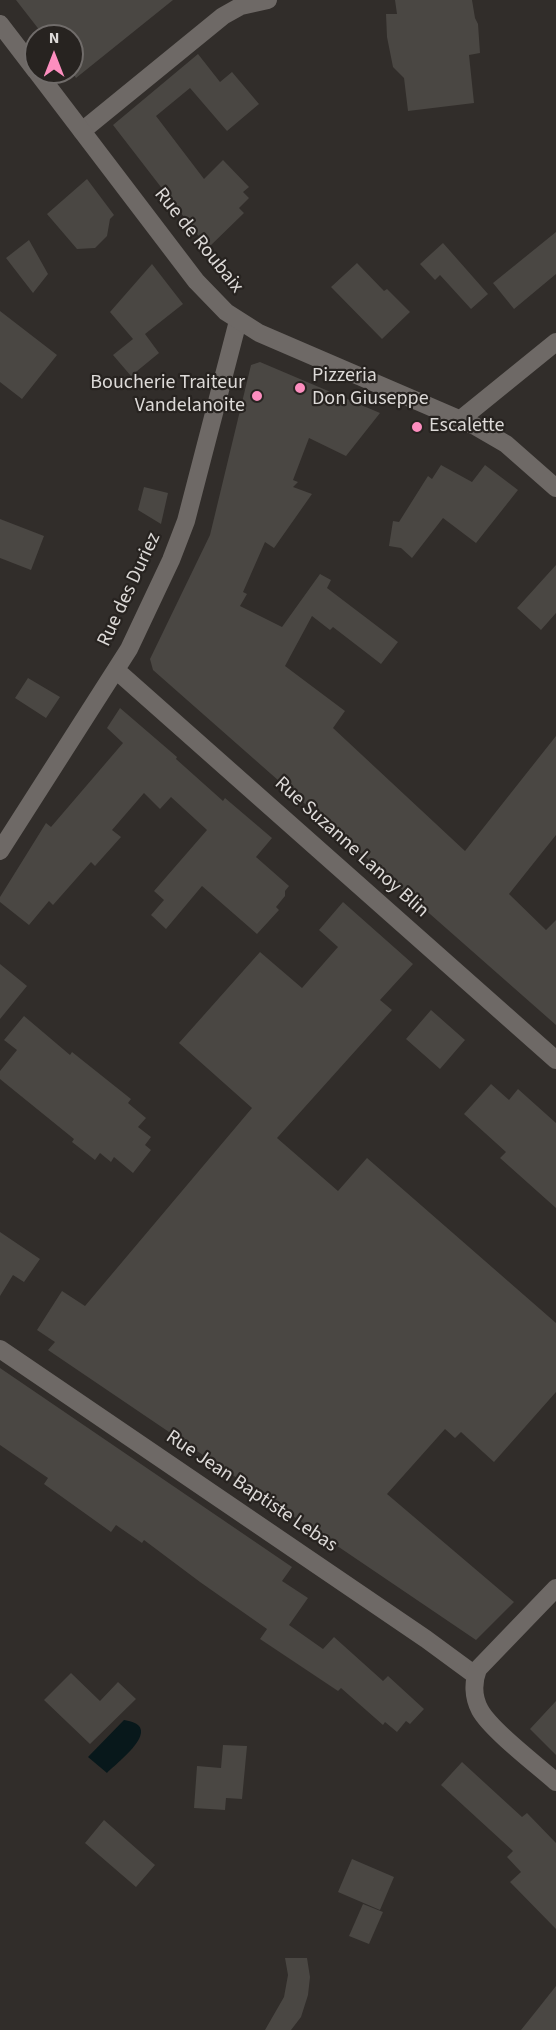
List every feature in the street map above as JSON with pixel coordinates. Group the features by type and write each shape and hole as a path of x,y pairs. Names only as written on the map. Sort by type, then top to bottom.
{"street":[{"path":"82,131 223,16 241,6 268,0"},
{"name":"Rue de Roubaix","path":"0,24 24,55"},
{"name":"Rue de Roubaix","path":"46,84 206,292 238,321 259,333 461,419 506,444 556,488"},
{"name":"Rue des Duriez","path":"0,851 116,670 139,628 183,530 238,321"},
{"path":"461,419 556,342"},
{"name":"Rue Suzanne Lanoy Blin","path":"116,670 556,1060"},
{"name":"Rue Jean Baptiste Lebas","path":"0,1349 426,1639 475,1675"},
{"path":"556,1588 478,1669 475,1675 475,1693 481,1712 556,1782"}],"shaded area":[{"path":"124,1720 136,1724 141,1729 140,1736 129,1753 107,1773 88,1757"}],"building":[{"path":"16,0 173,0 84,72 84,24 35,24"},
{"path":"395,0 472,0 478,24 480,53 469,55 474,103 408,111 404,78 393,67 387,37 386,14 397,14"},
{"path":"198,54 220,82 232,72 259,104 227,131 190,88 156,116 204,179 223,160 249,187 243,192 249,198 239,208 244,213 208,248 113,125"},
{"path":"87,179 114,215 110,219 107,236 95,248 77,249 47,214"},
{"path":"556,232 556,274 514,309 493,283"},
{"path":"29,240 48,274 33,293 6,258"},
{"path":"443,243 488,294 471,309 440,275 435,280 420,264"},
{"path":"357,263 384,291 387,289 410,312 382,339 331,287"},
{"path":"152,264 183,304 145,334 159,353 131,376 113,355 133,339 110,312"},
{"path":"0,311 57,355 22,399 0,382"},
{"path":"260,362 380,413 346,456 309,438 293,480 298,482 293,487 312,494 274,548 265,542 243,592 247,594 240,606 282,627 320,574 331,580 327,588 398,642 381,664 333,627 330,630 312,616 285,666 345,711 333,728 465,851 556,736 556,835 509,894 546,930 556,920 556,1025 153,670 150,659 210,535 251,365"},
{"path":"441,465 472,482 485,465 518,490 476,543 443,518 412,558 401,548 389,546 393,521 399,522 428,476 432,479"},
{"path":"144,487 168,493 161,524 138,510"},
{"path":"0,519 44,536 31,570 0,558"},
{"path":"556,565 556,613 541,630 517,608"},
{"path":"28,678 60,697 46,718 15,698"},
{"path":"120,708 177,757 176,759 223,801 225,798 272,838 256,857 289,886 285,891 285,896 276,907 279,910 257,934 202,886 166,929 151,915 164,900 154,891 207,830 171,797 160,809 144,793 112,830 121,837 95,866 91,862 53,905 49,901 29,925 0,902 0,897 46,823 51,827 123,743 107,728"},
{"path":"343,902 413,964 380,1000 392,1010 277,1138 338,1191 367,1158 556,1323 556,1392 494,1462 461,1432 455,1438 445,1429 387,1494 514,1602 476,1640 48,1350 55,1342 37,1330 62,1291 85,1306 252,1108 179,1043 260,952 302,988 338,947 319,930"},
{"path":"0,964 27,986 0,1019"},
{"path":"431,1010 465,1040 440,1069 406,1039"},
{"path":"24,1016 70,1055 72,1052 131,1099 128,1103 146,1118 138,1127 151,1137 145,1145 151,1150 133,1173 114,1157 111,1162 100,1153 95,1160 72,1142 74,1139 0,1079 0,1071 17,1050 4,1040"},
{"path":"491,1084 509,1100 518,1089 556,1123 556,1208 500,1158 506,1152 464,1114"},
{"path":"0,1232 40,1259 24,1282 13,1275 0,1296"},
{"path":"0,1368 292,1567 282,1581 308,1598 289,1625 323,1649 334,1637 383,1681 388,1676 424,1709 410,1724 406,1721 397,1732 385,1722 383,1725 341,1688 338,1691 260,1639 267,1629 144,1540 142,1543 116,1525 111,1532 44,1484 48,1478 0,1445"},
{"path":"71,1673 100,1701 118,1682 136,1699 90,1744 44,1700"},
{"path":"556,1701 556,1755 530,1729"},
{"path":"223,1745 247,1746 242,1799 226,1798 225,1810 194,1808 197,1766 221,1768"},
{"path":"462,1762 522,1817 527,1813 556,1843 556,1929 510,1882 521,1872 507,1857 513,1851 441,1785"},
{"path":"104,1820 155,1865 136,1887 85,1843"},
{"path":"352,1859 394,1877 380,1910 338,1892"},
{"path":"363,1904 383,1912 369,1944 349,1936"},
{"path":"285,1958 307,1958 310,1977 308,1995 301,2017 291,2030 265,2030 284,1997 288,1975"},
{"path":"556,1986 556,2030 521,2030 537,2010"}],"place":[{"name":"Pizzeria Don Giuseppe","path":"300,388"},
{"name":"Boucherie Traiteur Vandelanoite","path":"257,396"},
{"name":"Escalette","path":"417,427"}]}
